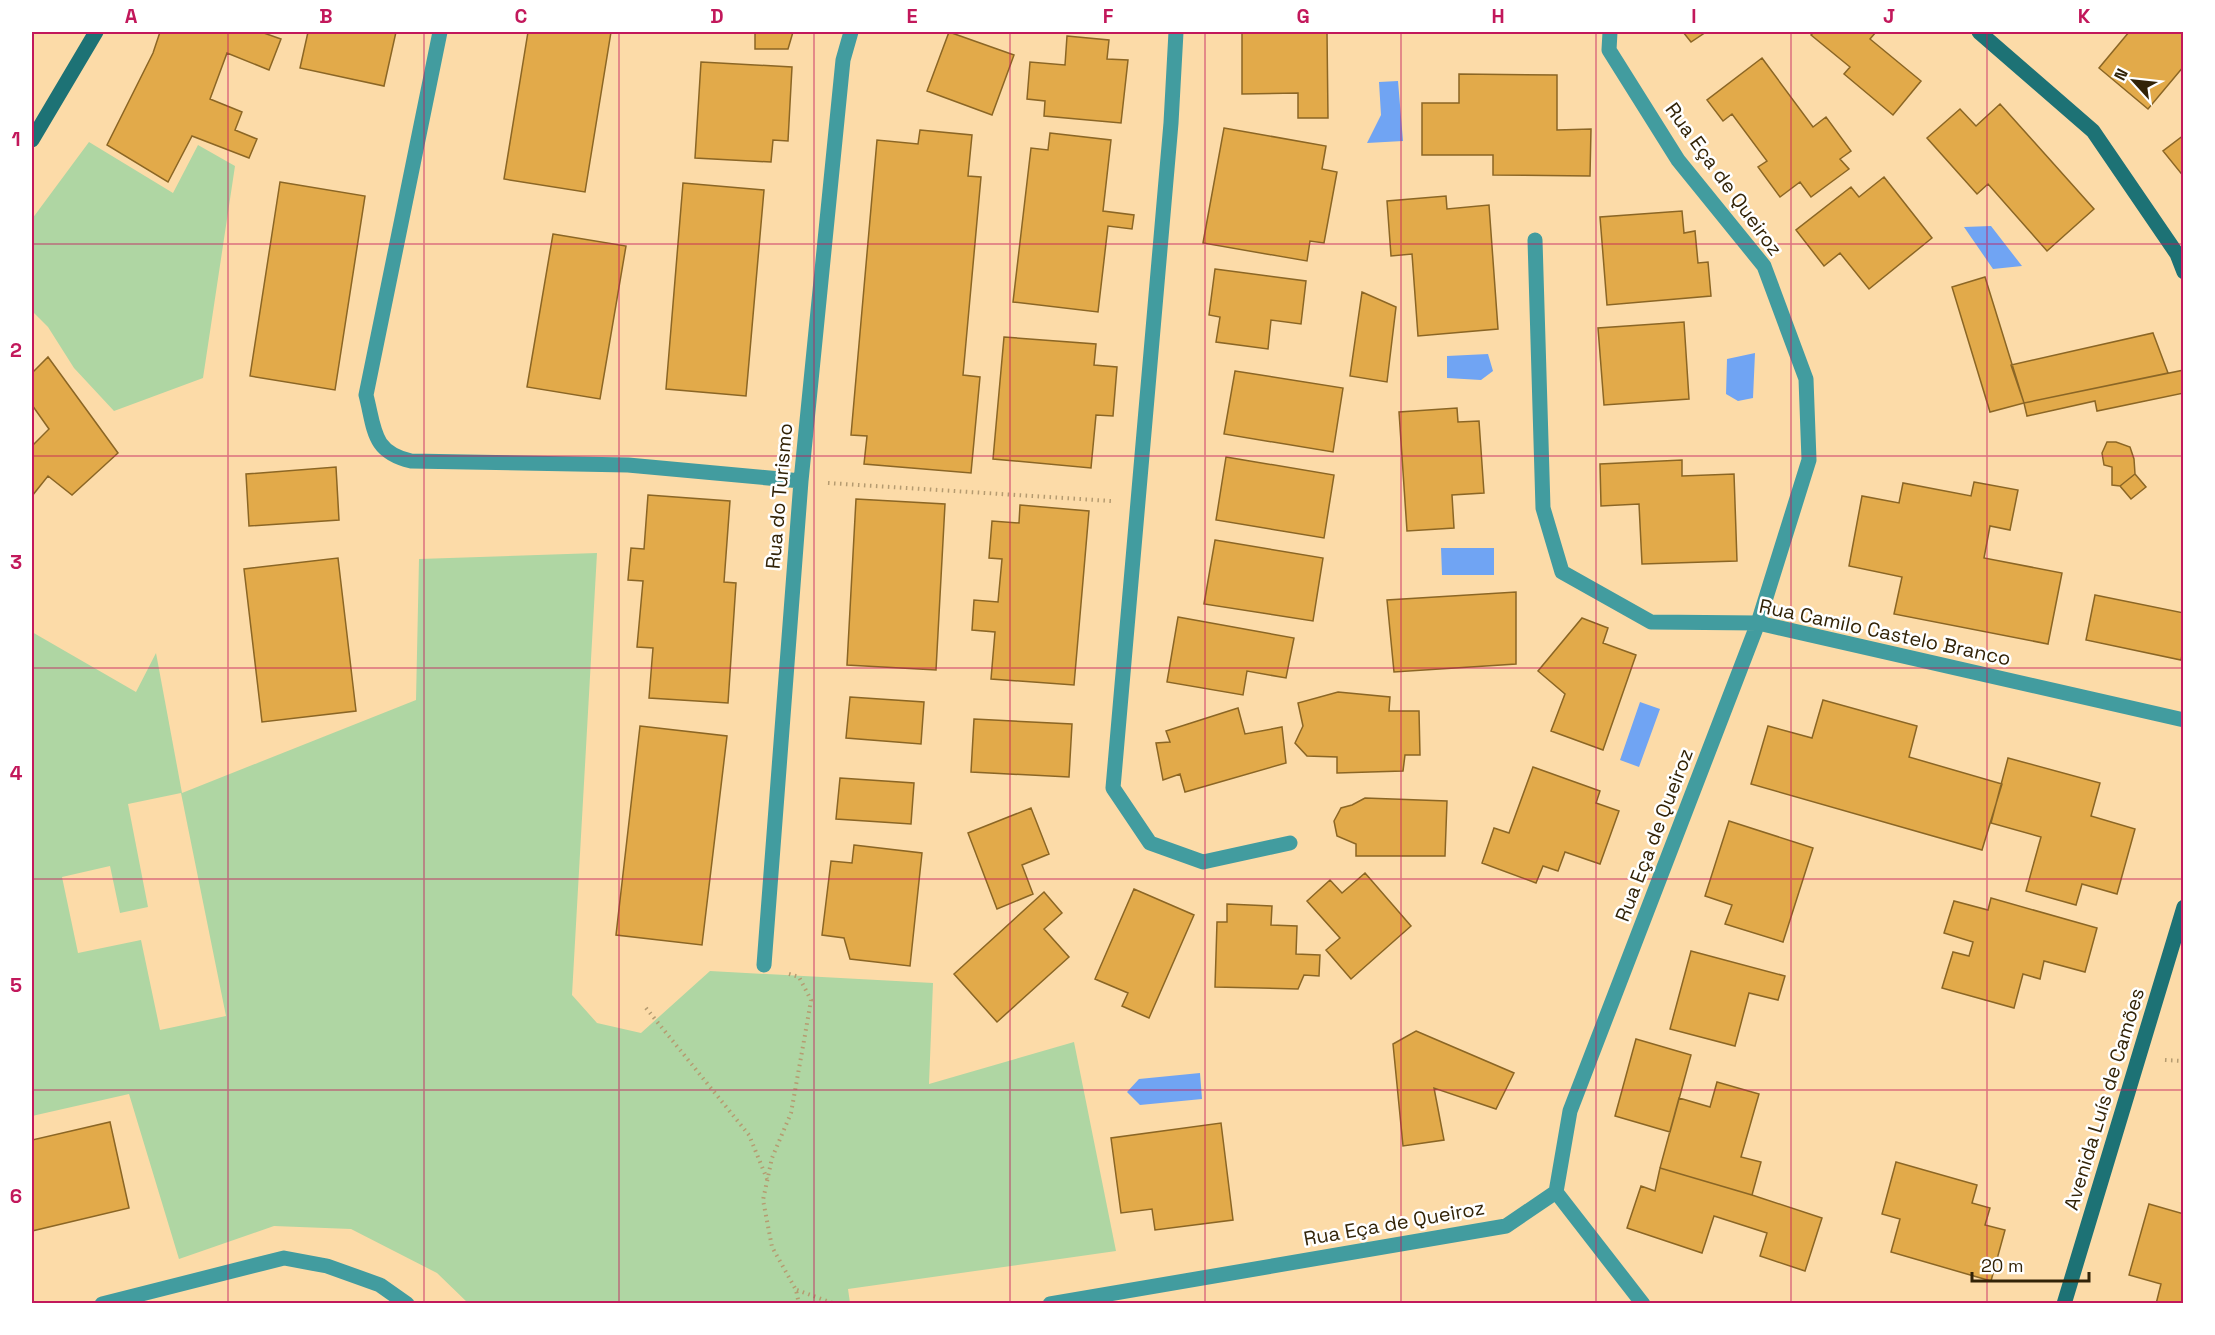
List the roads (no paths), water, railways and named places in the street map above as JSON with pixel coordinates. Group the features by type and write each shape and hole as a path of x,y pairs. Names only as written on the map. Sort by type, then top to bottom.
{"street":[{"path":"32,140 96,32"},
{"path":"440,32 366,395 381,447 395,457 411,461 628,465 801,481"},
{"name":"Rua do Turismo","path":"764,965 801,481 843,60 851,32"},
{"path":"1176,32 1171,123 1113,788 1150,843 1203,862 1290,843"},
{"name":"Rua Eça de Queiroz","path":"1050,1304 1506,1226 1556,1192 1570,1111 1758,623 1809,460 1806,379 1764,266 1678,160 1609,50 1610,32"},
{"path":"1979,32 2092,131 2177,254 2184,272"},
{"name":"Rua Camilo Castelo Branco","path":"1535,240 1543,508 1562,572 1651,622 1758,623 2184,720"},
{"name":"Avenida Luís de Camões","path":"2064,1304 2184,907"},
{"path":"1556,1192 1643,1304"},
{"path":"102,1304 284,1258 327,1266 380,1285 407,1304"}],"water":[{"path":"1398,81 1403,141 1367,143 1381,115 1379,82"},
{"path":"1991,226 2022,266 1993,269 1964,227"},
{"path":"1755,353 1753,398 1738,401 1726,394 1727,359"},
{"path":"1488,354 1493,371 1481,380 1447,378 1447,356"},
{"path":"1441,548 1494,548 1494,575 1442,575"},
{"path":"1640,702 1660,709 1639,767 1620,760"},
{"path":"1200,1073 1202,1099 1140,1105 1127,1092 1139,1079"}]}
